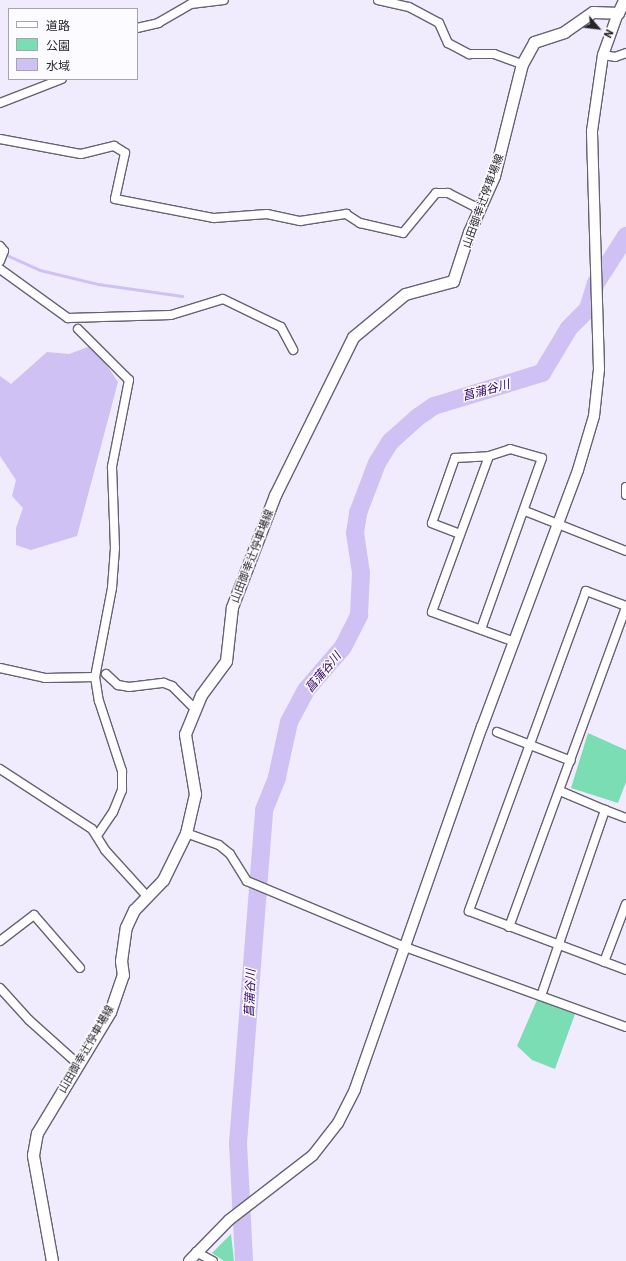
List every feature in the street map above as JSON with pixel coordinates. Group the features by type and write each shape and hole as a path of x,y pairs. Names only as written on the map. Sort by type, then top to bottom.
{"main road":[{"path":"618,13 624,0"},
{"name":"山田御幸辻停車場線","path":"52,1261 34,1154 37,1133 110,1012 123,975 121,961 126,927 146,895 163,880 186,833 195,794 184,734 194,708 226,661 232,607 272,502 353,337 405,294 453,281 479,209 494,176 522,64 534,42 564,32 593,12 618,13"}],"street":[{"path":"138,28 158,23 191,4 224,0"},
{"path":"378,0 408,7 439,23 448,43 469,54 494,54 522,64"},
{"path":"189,1261 196,1252 229,1220 313,1155 338,1123 355,1089 594,416 599,369 592,219 592,131 603,55 618,13"},
{"path":"603,55 616,57 626,53"},
{"path":"0,103 59,80"},
{"path":"0,139 81,154 114,146 125,153 115,199 214,218 267,214 300,221 346,214 360,222 404,233 436,193 448,193 479,209"},
{"path":"0,246 4,251 0,261"},
{"path":"0,269 68,318 171,314 223,299 281,328 293,350"},
{"path":"78,329 129,380 112,467 113,575 95,677 99,701 122,771 122,790 113,812 97,836"},
{"path":"460,534 432,523 455,458 489,456 510,448 542,458 525,511 481,629"},
{"path":"489,456 432,612 515,642"},
{"path":"626,486 626,495"},
{"path":"525,511 626,551"},
{"path":"509,927 571,761 626,607 586,591 531,746 469,911 509,927 626,970"},
{"path":"0,668 45,678 95,677"},
{"path":"106,674 118,685 128,688 164,683 172,686 194,708"},
{"path":"497,732 571,761"},
{"path":"0,769 40,792 97,836 105,850 146,895"},
{"path":"560,790 626,818"},
{"path":"541,996 557,945 605,810"},
{"path":"186,833 219,845 230,854 247,881 405,947 626,1027"},
{"path":"604,962 626,904"},
{"path":"0,941 34,915 80,968"},
{"path":"0,988 29,1020 78,1063"},
{"path":"196,1252 213,1261"}],"green space":[{"path":"588,733 626,750 626,782 618,803 571,788"},
{"path":"537,1000 575,1014 555,1069 532,1060 517,1046"},
{"path":"231,1234 234,1261 224,1261 212,1253"}],"water":[{"path":"93,345 118,382 77,536 31,550 16,545 16,528 23,508 12,496 16,480 0,456 0,376 11,384 47,352 69,354"}],"waterway":[{"name":"菖蒲谷川","path":"244,1261 238,1143 264,810 277,777 289,722 306,690 343,647 359,615 361,573 355,533 358,513 377,463 390,442 418,417 434,406 542,373 569,328 588,309 596,283 626,236"},
{"path":"4,254 40,270 98,284 182,296"}]}
